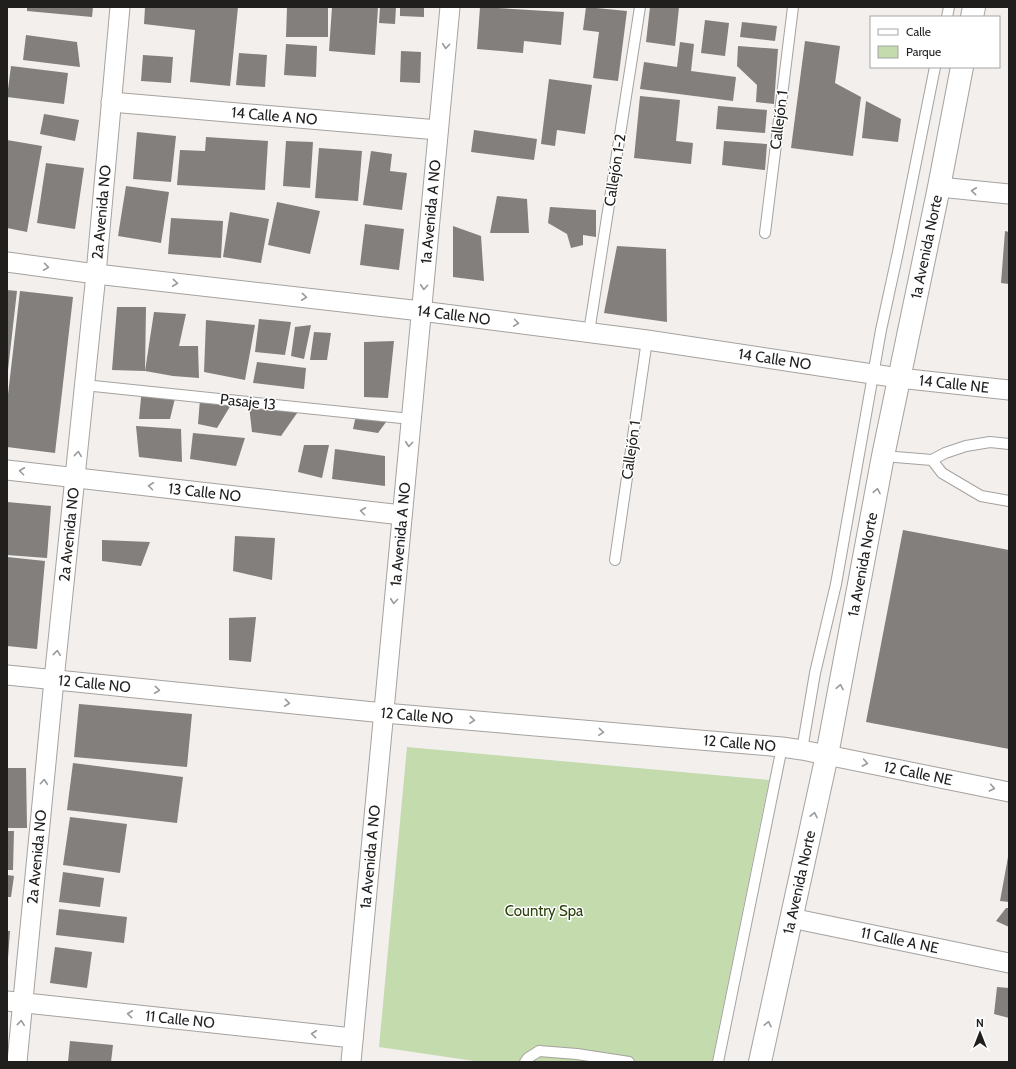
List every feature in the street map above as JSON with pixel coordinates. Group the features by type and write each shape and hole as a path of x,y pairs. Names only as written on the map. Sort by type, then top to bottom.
{"street":[{"name":"2a Avenida NO","path":"17,1062 15,1002 54,680 96,274 120,7"},
{"name":"1a Avenida A NO","path":"351,1062 450,7"},
{"name":"1a Avenida Norte","path":"760,1062 827,755 883,456 939,187 962,68"},
{"name":"14 Calle A NO","path":"111,102 438,130"},
{"path":"939,187 1009,194"},
{"name":"14 Calle NO","path":"7,262 96,274 421,310 647,340 899,378"},
{"name":"14 Calle NE","path":"899,378 1009,390"},
{"name":"13 Calle NO","path":"7,470 402,515"},
{"name":"12 Calle NO","path":"7,675 384,713 782,747 827,755"},
{"name":"12 Calle NE","path":"827,755 1009,792"},
{"name":"11 Calle A NE","path":"791,918 1009,963"},
{"name":"11 Calle NO","path":"15,1002 353,1038"}],"lane":[{"name":"Callejón 1-2","path":"589,332 640,7"},
{"name":"Callejón 1","path":"765,233 793,7"},
{"path":"802,750 815,673 836,584 881,330 898,252 934,68"},
{"name":"Callejón 1","path":"615,560 647,340"},
{"name":"Pasaje 13","path":"84,385 411,419"},
{"path":"883,456 932,460 945,453 966,446 990,442 1009,444"},
{"path":"932,460 942,473 981,496 1009,501"},
{"path":"718,1062 782,747"},
{"path":"525,1062 528,1058 540,1052 577,1054 629,1062"}],"green space":[{"name":"Country Spa","path":"407,747 769,780 712,1062 481,1062 379,1047"}],"building":[{"path":"27,7 93,7 92,17 27,11"},
{"path":"145,7 238,7 230,86 190,82 195,30 144,24"},
{"path":"287,7 328,7 328,37 286,37"},
{"path":"332,7 378,7 375,55 329,51"},
{"path":"380,7 396,7 395,24 379,23"},
{"path":"400,7 424,7 424,17 400,16"},
{"path":"480,7 564,12 561,45 524,41 523,53 477,49"},
{"path":"586,7 627,11 618,81 593,78 599,32 583,30"},
{"path":"650,7 679,7 675,46 646,42"},
{"path":"705,20 729,23 725,56 701,53"},
{"path":"742,22 777,26 775,41 740,37"},
{"path":"26,35 77,42 80,67 23,60"},
{"path":"805,41 840,46 835,83 861,97 853,156 791,148"},
{"path":"680,42 694,44 691,71 736,77 733,101 640,89 644,62 677,67"},
{"path":"286,44 317,46 316,77 284,75"},
{"path":"738,46 778,49 774,104 756,102 757,85 737,66"},
{"path":"401,51 421,52 420,83 400,82"},
{"path":"239,53 267,55 265,87 236,85"},
{"path":"143,55 173,57 171,83 141,81"},
{"path":"11,66 68,73 64,104 7,97"},
{"path":"549,79 592,85 585,134 557,130 555,146 541,144"},
{"path":"640,96 680,100 676,141 693,143 691,164 634,158"},
{"path":"866,101 901,119 898,142 862,138"},
{"path":"718,106 767,110 765,133 716,129"},
{"path":"44,114 79,120 75,141 40,134"},
{"path":"474,130 537,139 534,160 471,152"},
{"path":"137,132 176,136 171,182 133,179"},
{"path":"206,137 268,141 265,190 177,185 180,150 205,151"},
{"path":"7,140 42,146 27,232 7,228"},
{"path":"286,141 313,142 310,188 283,186"},
{"path":"724,141 767,144 765,170 722,165"},
{"path":"319,148 362,151 358,201 315,198"},
{"path":"371,151 392,154 390,171 407,173 402,210 363,205"},
{"path":"46,163 84,168 75,229 37,223"},
{"path":"126,186 169,192 161,243 118,236"},
{"path":"497,196 527,199 529,233 490,233"},
{"path":"277,202 320,211 310,254 268,245"},
{"path":"550,207 596,210 596,237 583,235 583,245 571,248 567,234 548,223"},
{"path":"230,212 269,219 261,263 223,257"},
{"path":"171,218 223,221 221,258 168,254"},
{"path":"365,224 404,229 399,270 360,265"},
{"path":"453,226 481,236 484,281 453,277"},
{"path":"1005,231 1009,232 1009,284 1001,283"},
{"path":"617,246 666,249 667,322 604,313"},
{"path":"7,290 17,291 8,370 7,370"},
{"path":"20,291 73,297 55,453 7,447 7,403"},
{"path":"117,307 146,307 145,371 112,370"},
{"path":"154,312 186,314 179,346 198,346 199,378 173,376 145,371"},
{"path":"259,319 291,322 285,355 255,352"},
{"path":"206,320 255,325 245,380 204,372"},
{"path":"311,325 304,359 291,356 295,327"},
{"path":"314,332 331,333 327,360 310,360"},
{"path":"394,341 388,398 364,397 364,342"},
{"path":"257,362 306,368 304,389 253,383"},
{"path":"142,387 177,390 170,419 139,419"},
{"path":"200,399 234,400 217,428 198,424"},
{"path":"249,406 302,406 281,436 252,432"},
{"path":"357,411 389,418 378,433 353,429"},
{"path":"136,426 181,429 182,462 139,457"},
{"path":"193,433 245,438 236,466 190,459"},
{"path":"304,445 329,445 322,478 298,472"},
{"path":"335,449 385,456 385,486 332,479"},
{"path":"7,502 51,506 47,558 7,555"},
{"path":"903,530 1009,550 1009,749 866,722"},
{"path":"235,536 275,538 272,580 233,571"},
{"path":"102,540 150,542 141,566 102,561"},
{"path":"7,557 45,561 37,649 7,646"},
{"path":"256,617 251,662 229,660 229,618"},
{"path":"79,704 192,714 187,767 74,757"},
{"path":"73,763 183,777 177,823 67,810"},
{"path":"7,768 26,768 27,828 7,828"},
{"path":"70,817 127,824 120,873 63,865"},
{"path":"7,831 14,831 13,870 7,870"},
{"path":"1009,857 1009,902 1000,901"},
{"path":"63,872 104,878 100,907 59,902"},
{"path":"7,875 14,876 11,897 7,897"},
{"path":"1006,908 1009,908 1009,927 996,921"},
{"path":"59,909 127,917 124,943 56,935"},
{"path":"7,931 10,931 8,958 7,958"},
{"path":"55,947 92,952 87,988 50,983"},
{"path":"997,987 1009,988 1009,1018 994,1014"},
{"path":"70,1041 113,1045 111,1062 68,1062"}]}
